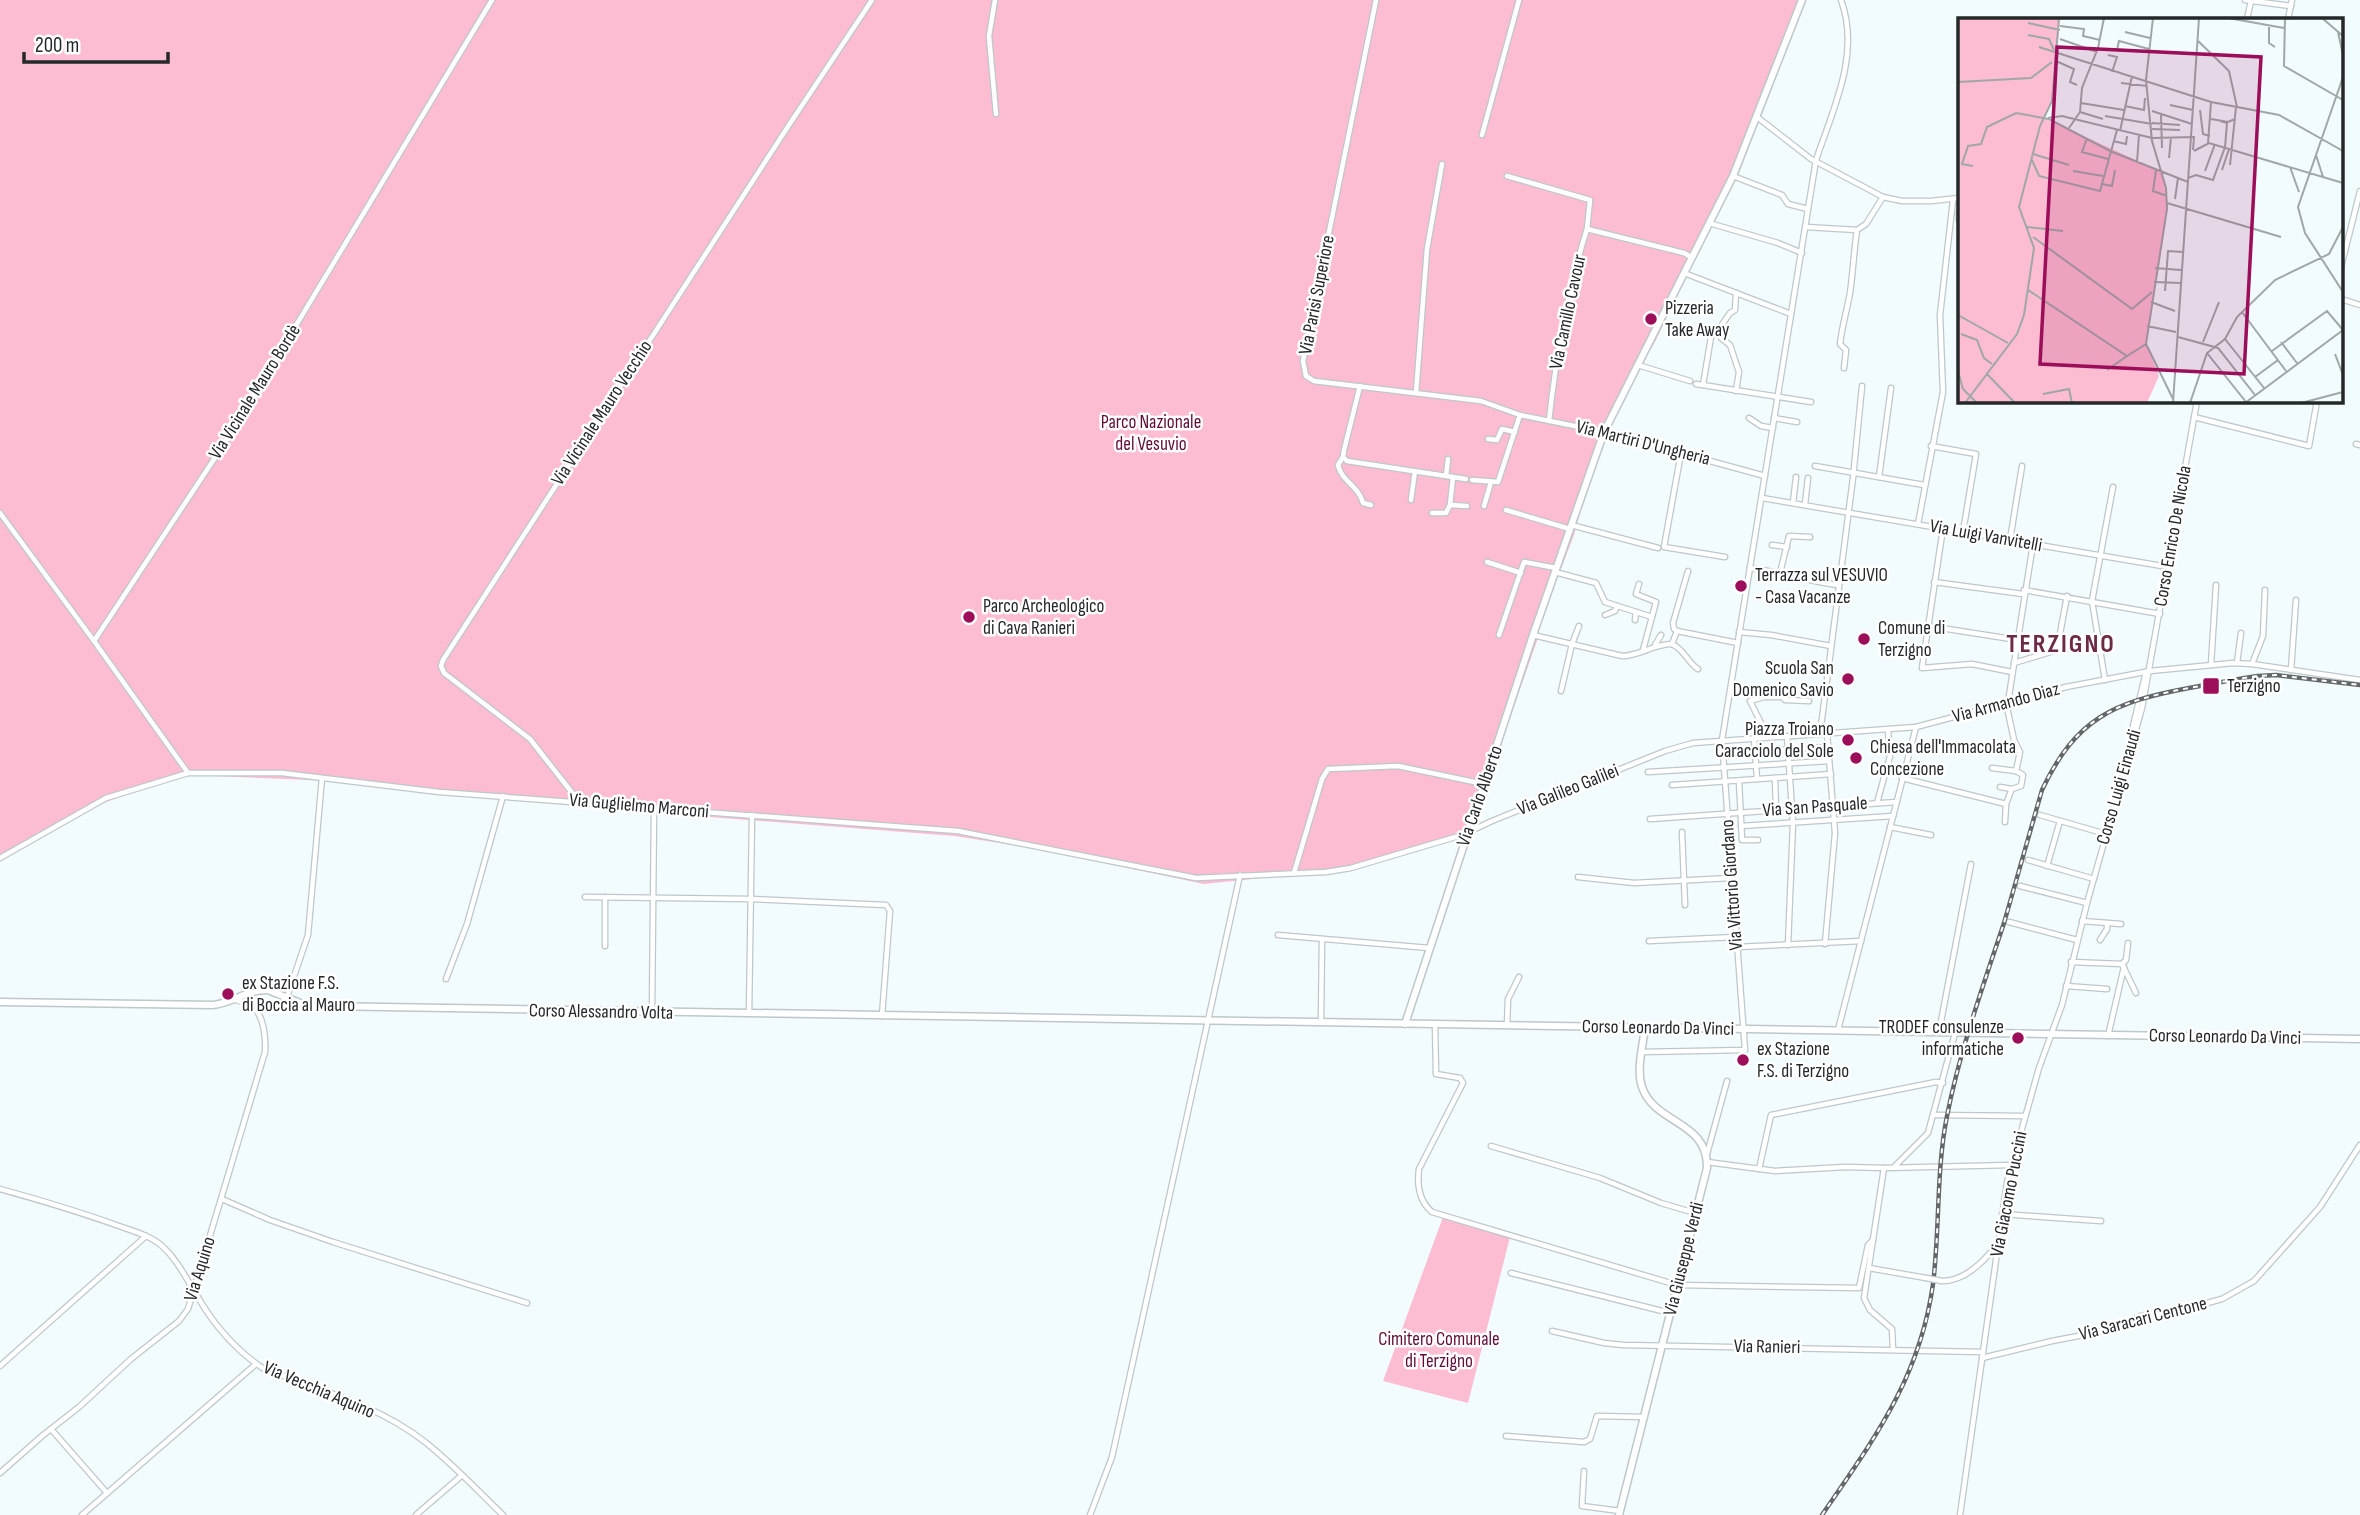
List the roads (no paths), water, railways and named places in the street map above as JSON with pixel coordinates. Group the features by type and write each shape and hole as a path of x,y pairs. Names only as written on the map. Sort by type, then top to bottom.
{"main road":[{"path":"1604,432 1733,176 1802,0"},
{"name":"Via Carlo Alberto","path":"1405,1024 1533,635 1604,432"},
{"name":"Corso Alessandro Volta","path":"0,1002 213,1005 262,990 313,1006 1208,1021"},
{"name":"Corso Leonardo Da Vinci","path":"1208,1021 2360,1039"},
{"path":"1645,1027 1641,1080 1646,1096 1652,1104 1698,1137 1707,1158"},
{"name":"Via Giuseppe Verdi","path":"1620,1513 1707,1158"}],"street":[{"name":"Via Vicinale Mauro Bordè","path":"94,641 230,435 492,0"},
{"name":"Via Vicinale Mauro Vecchio","path":"578,800 530,739 444,673 441,666 443,660 872,0"},
{"path":"995,0 989,36 996,114"},
{"name":"Via Parisi Superiore","path":"1376,0 1303,361 1306,376 1314,381 1480,401 1520,415"},
{"path":"1482,135 1519,0"},
{"name":"Via Vittorio Giordano","path":"1743,1029 1722,740 1816,160 1844,78 1847,60 1848,36 1841,0"},
{"path":"2245,0 2292,3"},
{"path":"1757,117 1811,159 1883,197 1902,201 1958,198"},
{"path":"1416,393 1427,249 1442,164"},
{"path":"1507,176 1590,200 1587,229"},
{"path":"1733,176 1782,195 1788,204 1808,209"},
{"path":"2342,263 2360,191"},
{"path":"1806,227 1857,230 1866,224 1883,197"},
{"path":"1917,524 1944,386 1940,316 1953,200"},
{"path":"1708,223 1778,243 1802,253"},
{"name":"Via Camillo Cavour","path":"1549,421 1560,334 1575,266 1587,229 1691,257"},
{"path":"1844,368 1846,350 1840,344 1850,292 1857,230"},
{"path":"1684,273 1791,314"},
{"path":"1703,386 1711,337 1735,310 1737,293"},
{"path":"2342,299 2360,305"},
{"path":"1719,329 1721,338 1730,345 1739,372 1736,391"},
{"path":"1638,365 1703,386 1811,402"},
{"path":"1360,386 1343,457 1338,465 1342,475 1354,484 1361,494 1363,503 1371,505"},
{"path":"1820,734 1863,386"},
{"path":"1879,477 1891,388"},
{"name":"Corso Enrico De Nicola","path":"2148,672 2197,402"},
{"path":"2194,417 2309,446 2316,402"},
{"path":"1343,457 1353,462 1497,482 1520,415"},
{"name":"Via Martiri D'Ungheria","path":"1520,415 1604,432 1765,475"},
{"path":"1749,418 1761,426 1773,428"},
{"path":"1774,418 1797,422"},
{"path":"1489,439 1497,440 1502,426 1515,432"},
{"path":"1931,446 1976,454 1964,532"},
{"path":"1681,453 1664,547 1725,556"},
{"path":"1446,476 1448,459"},
{"path":"1815,466 1924,485"},
{"path":"2010,540 2022,466"},
{"path":"1411,500 1415,471"},
{"path":"1432,513 1446,513 1450,505 1453,477"},
{"path":"1793,503 1796,477"},
{"path":"1805,504 1808,478"},
{"path":"1484,506 1491,482"},
{"path":"2105,680 2092,601 2113,487"},
{"name":"Via Luigi Vanvitelli","path":"1761,498 2168,567"},
{"path":"1450,505 1467,506"},
{"path":"1506,510 1658,548"},
{"path":"0,513 188,773"},
{"path":"1942,528 1922,668 1972,664 2012,671"},
{"path":"1777,572 1787,547 1788,536 1810,537"},
{"path":"2016,771 2020,752 2014,740 2007,702 2032,544"},
{"path":"1772,545 1787,547"},
{"path":"1487,562 1521,573"},
{"path":"1499,635 1524,562 1596,583 1603,600 1652,617"},
{"path":"1750,568 1838,585"},
{"path":"1688,571 1673,623 1674,629 1738,643"},
{"path":"1934,582 2067,596 2160,614"},
{"path":"1639,584 1636,594 1656,602 1643,651"},
{"path":"2211,665 2216,585"},
{"path":"2252,664 2263,636 2265,590"},
{"path":"2057,650 2067,596"},
{"path":"2291,670 2296,600"},
{"path":"1605,615 1615,611 1617,606"},
{"path":"1635,620 1636,612"},
{"path":"1561,691 1579,626"},
{"path":"1928,626 2018,640"},
{"path":"1672,645 1677,631"},
{"path":"1740,632 1831,646"},
{"path":"2237,663 2241,633"},
{"path":"1533,635 1622,656 1632,656 1655,646 1672,645 1682,649 1689,663 1698,669"},
{"path":"1655,646 1661,635"},
{"path":"2014,663 2099,641"},
{"name":"Via Armando Diaz","path":"1768,737 1916,727 2066,687 2148,672 2211,665 2252,664 2360,680"},
{"name":"Corso Luigi Einaudi","path":"2052,1035 2135,731 2148,672"},
{"path":"1768,737 1750,701 1773,697 1809,701"},
{"path":"1838,1031 1916,727"},
{"path":"1877,803 1890,756 1888,730"},
{"path":"1825,944 1834,820 1827,733"},
{"path":"1787,736 1793,822 1788,945"},
{"name":"Via Galileo Galilei","path":"1294,873 1351,868 1468,831 1665,751 1693,743 1768,737"},
{"path":"1754,738 1757,780"},
{"path":"1723,754 1828,747"},
{"path":"1648,772 1829,761"},
{"path":"1294,873 1322,779 1328,769 1398,766 1484,783"},
{"path":"1992,768 2016,771 2023,775 2021,786 2012,789 2000,787"},
{"name":"Via Guglielmo Marconi","path":"0,858 106,798 188,773 282,773 439,792 578,800 958,831 1196,878 1294,873"},
{"path":"1672,785 1831,774"},
{"path":"287,997 308,934 322,778"},
{"path":"1775,778 1776,810"},
{"path":"1902,778 2006,804"},
{"name":"Via Vittorio Giordano","path":"1739,781 1742,840 1758,839"},
{"path":"2004,822 2011,791"},
{"path":"446,979 467,924 503,796"},
{"name":"Via San Pasquale","path":"1650,819 1897,802"},
{"path":"652,1013 654,808"},
{"path":"2040,815 2106,834"},
{"path":"749,1014 752,816"},
{"path":"1741,826 1893,816"},
{"path":"2046,866 2060,821"},
{"path":"1890,827 1931,835"},
{"path":"1682,832 1685,905"},
{"path":"2028,860 2094,879"},
{"path":"1939,1033 1971,864"},
{"path":"1090,1515 1112,1457 1240,875"},
{"path":"1578,877 1634,883 1731,878"},
{"path":"2020,886 2087,903"},
{"path":"584,897 751,899 886,905 890,911 882,1016"},
{"path":"605,897 605,946"},
{"path":"2082,921 2121,924"},
{"path":"2009,922 2077,940"},
{"path":"2100,940 2107,924"},
{"path":"1278,935 1429,948"},
{"path":"1648,941 1736,937"},
{"path":"1321,1023 1322,939"},
{"path":"1737,947 1861,941"},
{"path":"2108,1036 2128,943"},
{"path":"2071,962 2123,965"},
{"path":"2123,965 2136,993"},
{"path":"1507,1026 1508,999 1519,977"},
{"path":"2066,986 2107,989"},
{"name":"Via Aquino","path":"0,1474 131,1359 179,1321 188,1309 266,1048 258,1013 236,1000"},
{"path":"1435,1024 1436,1074 1460,1078 1463,1086 1419,1169 1418,1181 1427,1209 1677,1285 1859,1288 1868,1245 1873,1240"},
{"path":"1642,1052 1745,1051 1743,1029"},
{"path":"1894,1167 1925,1137 1934,1115 1955,1033"},
{"name":"Via Giacomo Puccini","path":"1960,1515 1997,1244 2011,1165 2039,1068 2052,1035"},
{"path":"1727,1081 1707,1158 1775,1171 1846,1167 2011,1165"},
{"path":"1759,1169 1771,1115 1936,1082 1943,1083"},
{"path":"1934,1115 2025,1116"},
{"name":"Via Saracari Centone","path":"1982,1355 2115,1329 2140,1316 2183,1312 2222,1299 2247,1286 2320,1207 2360,1145"},
{"path":"1491,1146 1600,1178 1661,1203 1695,1213"},
{"path":"1884,1168 1864,1298 1866,1305 1892,1329 1894,1349"},
{"name":"Via Vecchia Aquino","path":"0,1189 86,1214 160,1243 184,1273 223,1336 256,1364 383,1417 425,1441 503,1515"},
{"path":"222,1199 270,1220 333,1242 527,1303"},
{"path":"2002,1214 2101,1222"},
{"path":"0,1366 145,1236"},
{"path":"1869,1268 1942,1281 1957,1279 1966,1275 1997,1244"},
{"path":"1511,1273 1670,1313"},
{"name":"Via Ranieri","path":"1552,1331 1612,1344 1894,1349 1982,1355"},
{"path":"82,1515 256,1364"},
{"path":"1506,1436 1584,1442 1590,1439 1597,1416 1645,1417"},
{"path":"51,1429 107,1493"},
{"path":"1584,1471 1582,1506 1620,1513"},
{"path":"416,1515 461,1476"}],"railway":[{"path":"1822,1515 1892,1406 1906,1378 1927,1318 1937,1242 1941,1158 1952,1091 2042,790 2055,766 2069,746 2100,717 2118,707 2163,693 2276,675 2360,685"}],"place":[{"name":"Pizzeria Take Away","path":"1651,319"},
{"name":"Terrazza sul VESUVIO - Casa Vacanze","path":"1741,586"},
{"name":"Parco Archeologico di Cava Ranieri","path":"969,617"},
{"name":"Comune di Terzigno","path":"1864,639"},
{"name":"Scuola San Domenico Savio","path":"1848,679"},
{"name":"Terzigno","path":"2211,686"},
{"name":"Piazza Troiano Caracciolo del Sole","path":"1848,740"},
{"name":"Chiesa dell'Immacolata Concezione","path":"1856,758"},
{"name":"ex Stazione F.S. di Boccia al Mauro","path":"228,994"},
{"name":"TRODEF consulenze informatiche","path":"2018,1038"},
{"name":"ex Stazione F.S. di Terzigno","path":"1743,1060"}],"district":[{"name":"TERZIGNO","path":"2061,644"}],"park label":[{"name":"Parco Nazionale del Vesuvio","path":"1151,433"},
{"name":"Cimitero Comunale di Terzigno","path":"1439,1350"}]}
